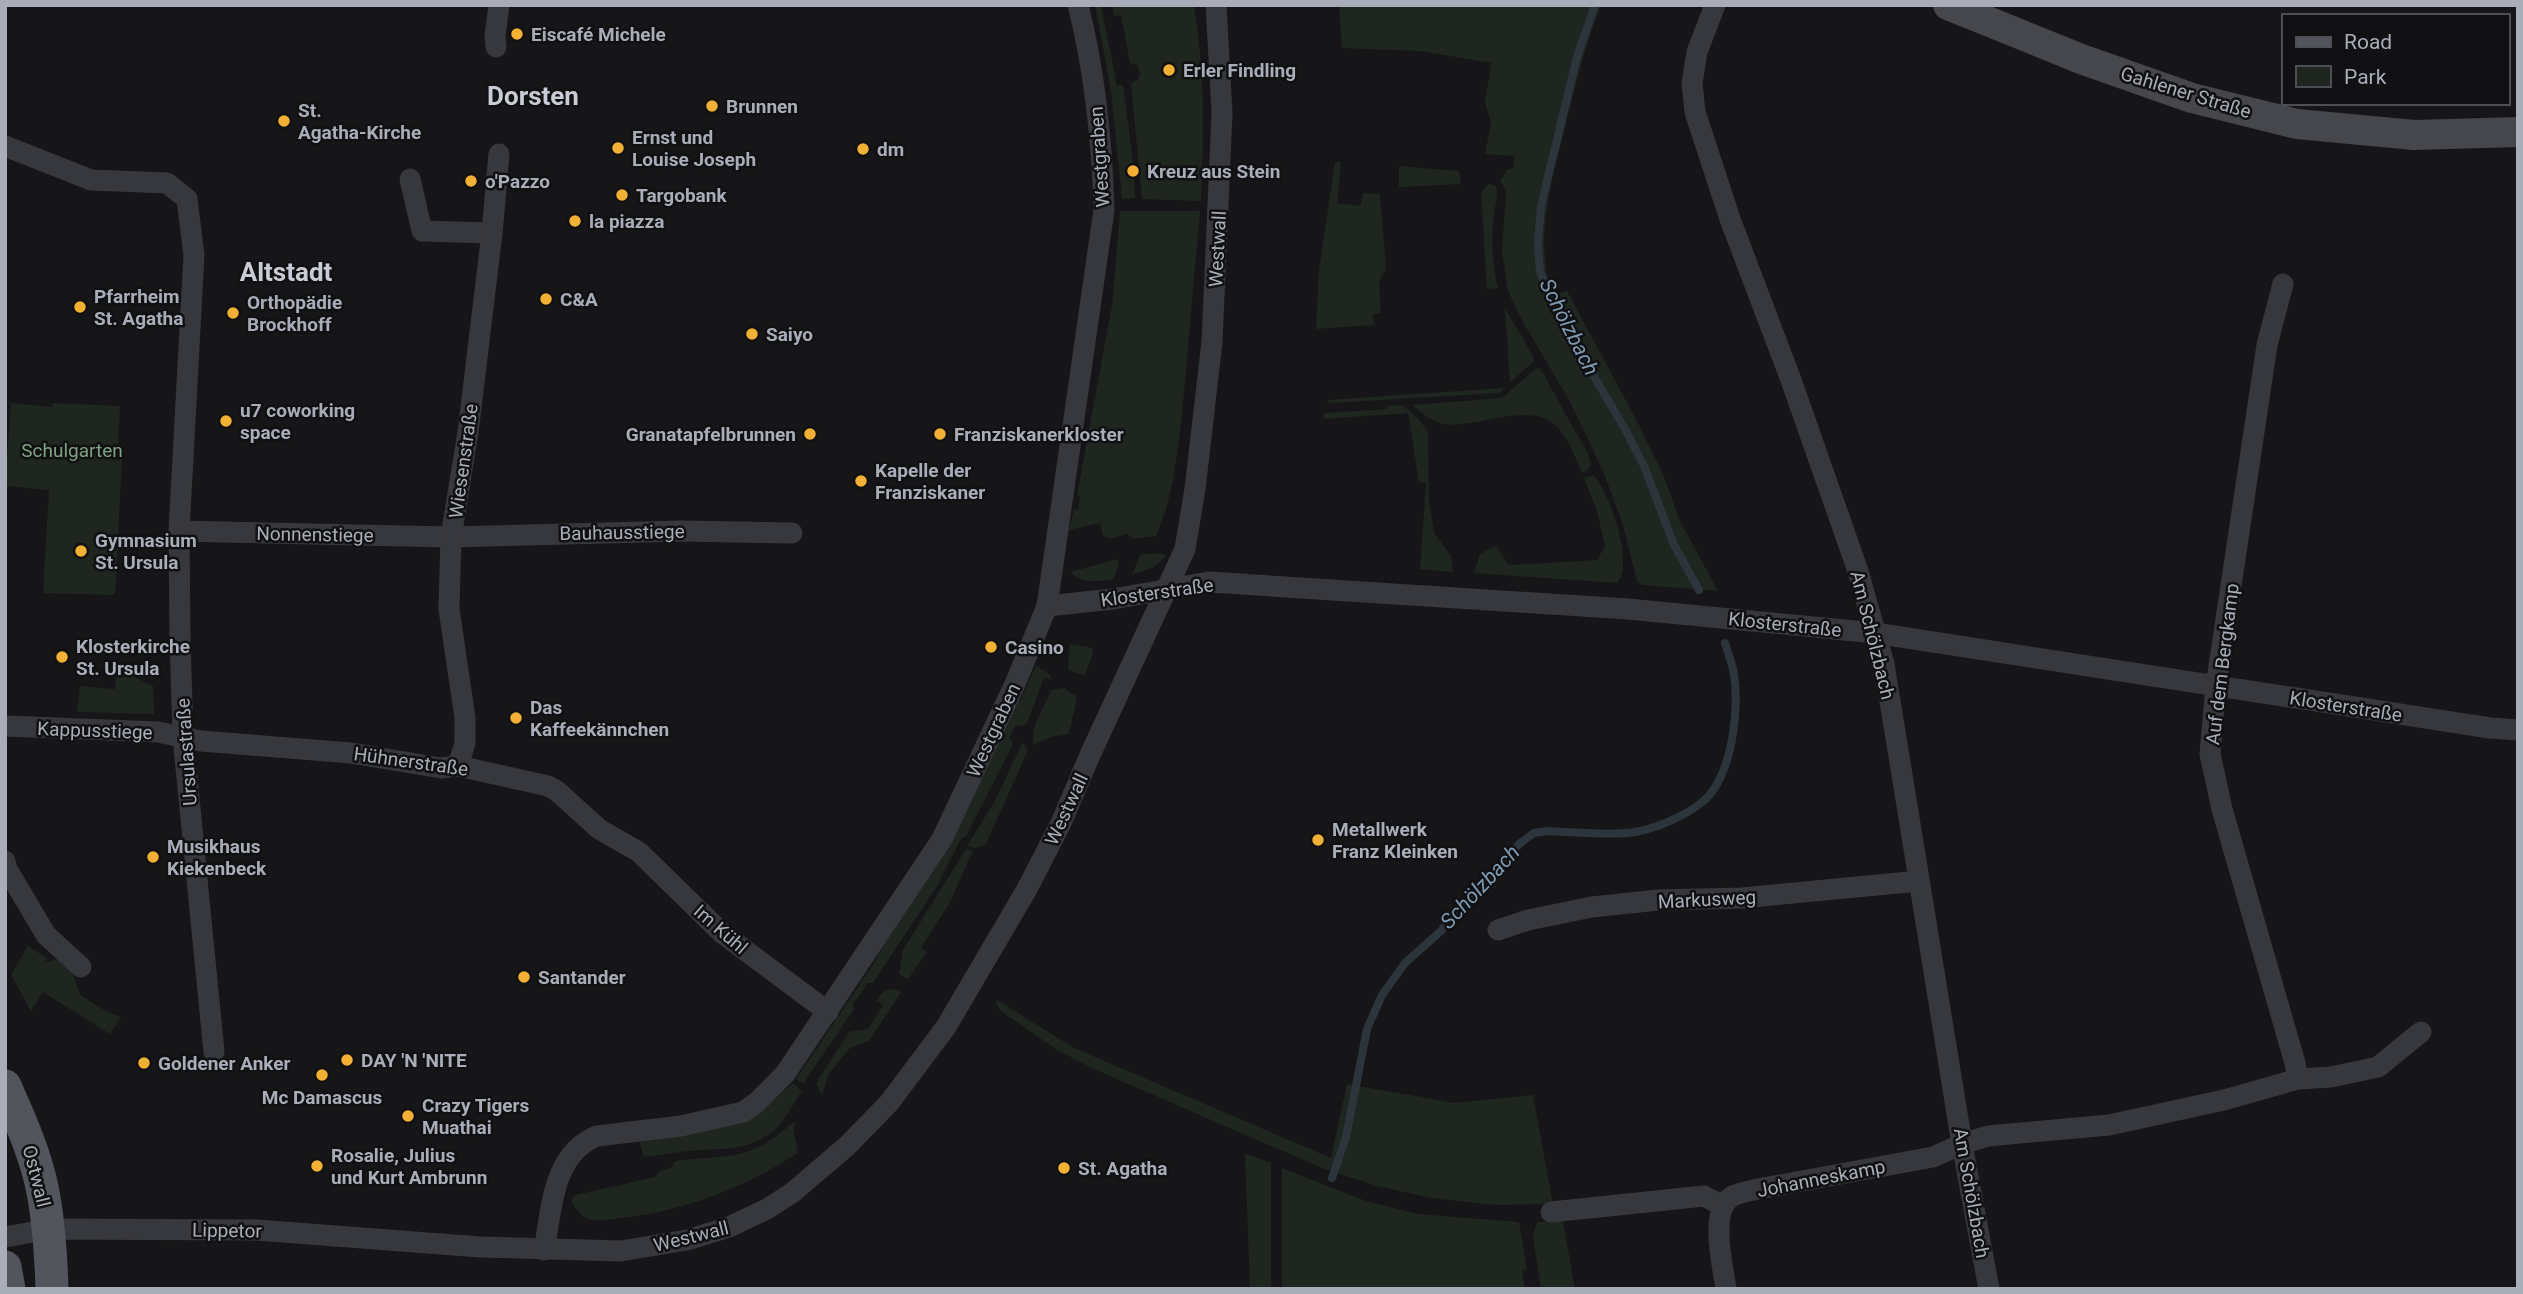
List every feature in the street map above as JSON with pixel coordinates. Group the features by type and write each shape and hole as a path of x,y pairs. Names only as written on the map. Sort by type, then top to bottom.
{"main road":[{"name":"Gahlener Straße","path":"1948,5 2081,59 2181,94 2297,124 2414,135 2518,132"},
{"name":"Ostwall","path":"5,1086 30,1146 43,1189 49,1229 52,1289"},
{"path":"5,1268 9,1289"}],"street":[{"path":"496,47 499,5"},
{"name":"Westgraben","path":"544,1250 562,1168 578,1147 597,1136 681,1126 743,1112 785,1074 942,839 1015,684 1047,606 1104,210 1102,160 1091,70 1078,5"},
{"name":"Westwall","path":"449,1245 621,1251 679,1242 729,1227 767,1209 792,1193 847,1146 889,1103 957,1010 1027,889 1061,823 1185,549 1195,489 1212,342 1222,113 1216,5"},
{"name":"Am Schölzbach","path":"1715,5 1697,52 1692,83 1695,111 1730,219 1791,380 1858,572 1884,664 1962,1144 1989,1289"},
{"name":"Ursulastraße","path":"5,146 91,180 167,183 187,199 194,255 179,531 183,737 214,1052"},
{"name":"Wiesenstraße","path":"458,766 465,743 465,719 449,608 452,537 468,432 499,154"},
{"path":"410,179 422,231 492,233"},
{"name":"Auf dem Bergkamp","path":"2283,284 2267,345 2216,686 2210,754 2222,809 2298,1079"},
{"name":"Nonnenstiege","path":"179,531 452,537"},
{"name":"Bauhausstiege","path":"452,537 682,531 792,534"},
{"name":"Klosterstraße","path":"1047,606 1164,592 1209,582 1629,609 1875,633 2490,728 2518,730"},
{"name":"Kappusstiege","path":"5,726 158,732 183,737"},
{"name":"Hühnerstraße","path":"183,737 201,741 352,753 441,768 458,766 548,786 599,829 620,841"},
{"name":"Im Kühl","path":"620,841 639,852 722,933 828,1012"},
{"path":"5,861 7,869 46,935 81,967"},
{"name":"Markusweg","path":"1498,930 1528,920 1592,907 1658,900 1742,898 1919,881"},
{"path":"1962,1144 1988,1136 2109,1125 2224,1100 2298,1079 2331,1077 2378,1067 2421,1032"},
{"name":"Johanneskamp","path":"1723,1206 1732,1197 1758,1189 1933,1157 1962,1144"},
{"path":"1551,1212 1704,1196 1723,1206 1718,1227 1726,1289"},
{"name":"Lippetor","path":"5,1237 49,1229 257,1230 449,1245"}],"green space":[{"path":"1095,5 1101,5 1117,85 1123,85 1135,198 1122,199 1111,91"},
{"path":"1112,5 1194,5 1203,103 1201,201 1142,199 1131,83 1138,80 1140,73 1137,65 1130,63 1121,15 1114,16"},
{"path":"1339,5 1601,5 1581,66 1554,170 1544,233 1547,275 1553,296 1567,291 1638,423 1663,474 1680,521 1718,591 1642,585 1637,581 1623,525 1603,471 1570,402 1519,315 1508,291 1502,251 1506,190 1500,181 1507,170 1513,168 1515,156 1485,154 1491,123 1485,102 1491,63 1420,51 1342,48"},
{"path":"1335,162 1341,162 1337,203 1360,206 1363,193 1380,194 1386,269 1379,282 1381,313 1373,314 1374,325 1316,329 1319,270"},
{"path":"1399,166 1459,171 1461,184 1399,187"},
{"path":"1489,184 1496,186 1497,190 1493,246 1498,288 1487,289 1481,192"},
{"path":"1120,211 1200,211 1181,426 1173,481 1156,536 1133,539 1127,534 1110,539 1103,536 1100,523 1069,530 1074,509 1078,509 1080,496 1077,495 1112,305"},
{"path":"1505,308 1534,361 1510,383"},
{"path":"1540,368 1588,454 1591,465 1587,471 1582,473 1570,445 1556,426 1539,417 1510,416 1451,425 1435,421 1412,405 1502,398 1535,369"},
{"path":"1504,388 1499,393 1331,403 1327,400"},
{"name":"Schulgarten","path":"11,403 52,407 53,403 120,406 117,460 122,460 115,595 43,593 49,490 5,486"},
{"path":"1402,405 1418,418 1428,432 1429,501 1434,533 1451,556 1453,572 1420,569 1426,483 1419,482 1408,413 1324,419 1324,413 1387,409 1387,406"},
{"path":"1594,475 1613,512 1622,545 1622,574 1617,583 1474,573 1480,554 1496,546 1509,565 1597,560 1605,546 1597,511 1584,478"},
{"path":"1140,555 1167,555 1154,567 1132,575"},
{"path":"1117,559 1119,563 1114,579 1086,580 1070,572"},
{"path":"1070,644 1093,648 1084,676 1068,669"},
{"path":"1036,666 1048,673 1052,679 1044,678 1027,723 1016,725 1009,739 1013,742 1012,746 966,836 961,839 937,886 873,983 868,983 853,1004 854,1009 803,1084 796,1079 874,963 1017,700 1020,701"},
{"path":"116,668 153,686 154,714 77,712 80,686 115,689"},
{"path":"1064,688 1077,697 1069,734 1050,737 1034,745 1036,724 1051,690"},
{"path":"1022,743 1028,750 986,844 975,848 967,846 996,799"},
{"path":"966,849 973,851 949,904 921,948 927,952 908,979 899,974 903,950"},
{"path":"28,946 47,958 46,962 58,959 72,972 80,995 109,1013 121,1017 110,1034 43,992 31,1011 11,975"},
{"path":"893,989 901,992 869,1041 850,1048 828,1075 822,1096 816,1083 849,1032 868,1029 883,1005 876,1001 883,992"},
{"path":"997,1000 1074,1048 1331,1158 1347,1084 1454,1103 1533,1095 1553,1204 1495,1205 1431,1198 1377,1186 1324,1169 1096,1070 1057,1050 1001,1011"},
{"path":"793,1083 802,1091 773,1131 753,1143 732,1148 644,1157 639,1141 761,1112"},
{"path":"795,1121 794,1133 798,1153 757,1177 714,1196 645,1215 601,1220 583,1216 571,1200 576,1195 655,1177 661,1170 671,1168 675,1161 726,1156 751,1150 764,1144"},
{"path":"1245,1153 1271,1163 1271,1289 1250,1289"},
{"path":"1282,1168 1366,1201 1418,1214 1519,1222 1527,1269 1522,1272 1525,1289 1282,1289"},
{"path":"1563,1221 1575,1289 1541,1289 1533,1237 1537,1222"}],"waterway":[{"name":"Schölzbach","path":"1595,5 1577,57 1541,206 1538,243 1540,272 1559,316 1644,466 1674,545 1699,590"},
{"name":"Schölzbach","path":"1332,1178 1346,1137 1367,1029 1382,995 1405,963 1442,930 1459,908 1475,896 1519,844 1534,833 1548,831 1615,834 1645,830 1690,811 1714,789 1726,764 1735,718 1734,674 1725,643"}],"place":[{"name":"Eiscafé Michele","path":"517,34"},
{"name":"Erler Findling","path":"1169,70"},
{"name":"Brunnen","path":"712,106"},
{"name":"St. Agatha-Kirche","path":"284,121"},
{"name":"Ernst und Louise Joseph","path":"618,148"},
{"name":"dm","path":"863,149"},
{"name":"Kreuz aus Stein","path":"1133,171"},
{"name":"o'Pazzo","path":"471,181"},
{"name":"Targobank","path":"622,195"},
{"name":"la piazza","path":"575,221"},
{"name":"C&A","path":"546,299"},
{"name":"Pfarrheim St. Agatha","path":"80,307"},
{"name":"Orthopädie Brockhoff","path":"233,313"},
{"name":"Saiyo","path":"752,334"},
{"name":"u7 coworking space","path":"226,421"},
{"name":"Granatapfelbrunnen","path":"810,434"},
{"name":"Franziskanerkloster","path":"940,434"},
{"name":"Kapelle der Franziskaner","path":"861,481"},
{"name":"Gymnasium St. Ursula","path":"81,551"},
{"name":"Casino","path":"991,647"},
{"name":"Klosterkirche St. Ursula","path":"62,657"},
{"name":"Das Kaffeekännchen","path":"516,718"},
{"name":"Metallwerk Franz Kleinken","path":"1318,840"},
{"name":"Musikhaus Kiekenbeck","path":"153,857"},
{"name":"Santander","path":"524,977"},
{"name":"DAY 'N 'NITE","path":"347,1060"},
{"name":"Goldener Anker","path":"144,1063"},
{"name":"Mc Damascus","path":"322,1075"},
{"name":"Crazy Tigers Muathai","path":"408,1116"},
{"name":"Rosalie, Julius und Kurt Ambrunn","path":"317,1166"},
{"name":"St. Agatha","path":"1064,1168"}],"district":[{"name":"Dorsten","path":"533,96"},
{"name":"Altstadt","path":"286,272"}]}
